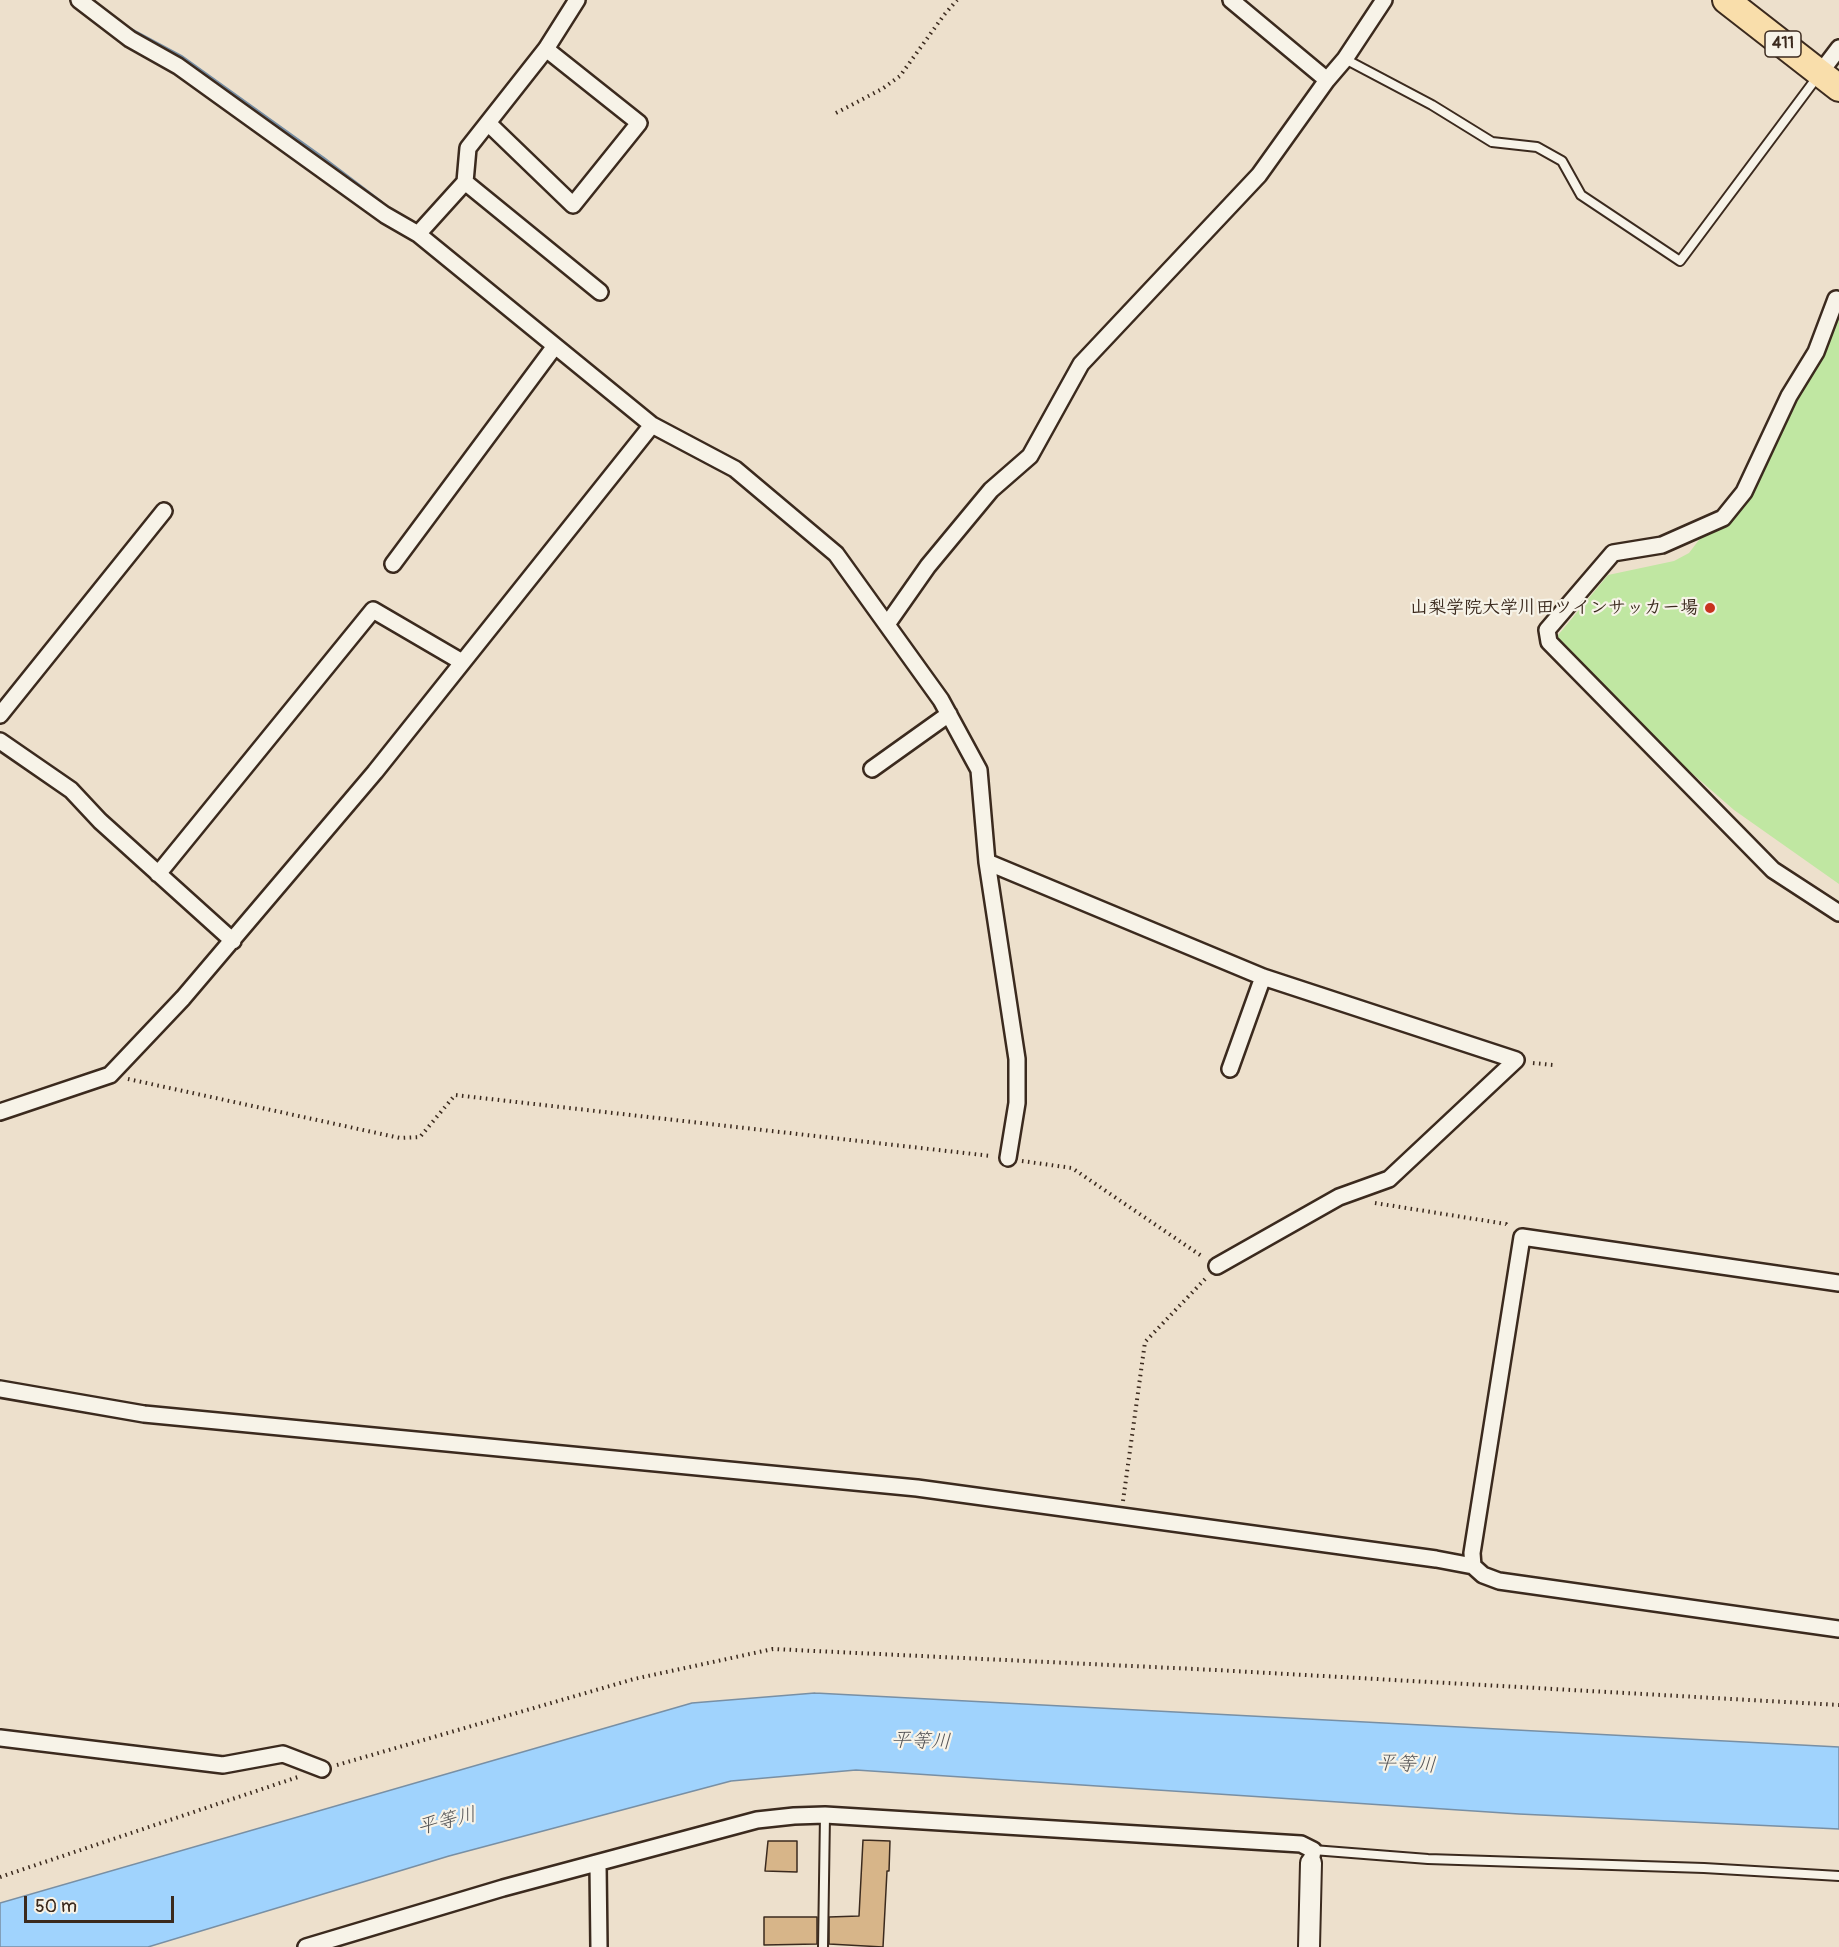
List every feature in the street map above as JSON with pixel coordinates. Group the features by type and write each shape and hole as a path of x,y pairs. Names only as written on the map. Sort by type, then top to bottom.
{"highway":[{"name":"411","path":"1726,0 1830,80"}],"street":[{"path":"79,0 130,39 178,66 376,209 418,234 652,425 735,469 836,554 888,623 949,714 979,770 987,862 1017,1059 1017,1102 1008,1158"},
{"path":"418,234 465,182 468,148 546,49 577,0"},
{"path":"1231,0 1327,80"},
{"path":"888,623 928,566 991,490 1030,456 1081,364 1259,175 1327,80 1345,59 1384,0"},
{"path":"1830,80 1839,48"},
{"path":"489,124 573,205 639,123 546,49"},
{"path":"465,182 600,292"},
{"path":"1839,303 1836,299 1816,352 1789,396 1744,492 1723,518 1662,545 1613,553 1547,630 1549,642 1773,870 1839,913"},
{"path":"393,564 555,346"},
{"path":"0,1112 110,1075 183,998 393,750 652,425"},
{"path":"0,715 164,511"},
{"path":"158,874 373,609 462,662"},
{"path":"873,769 949,714"},
{"path":"0,741 71,790 100,821 232,941"},
{"path":"987,862 1263,977 1515,1060 1389,1179 1339,1197 1217,1266"},
{"path":"1230,1069 1263,977"},
{"path":"1473,1566 1474,1542 1522,1237 1839,1283"},
{"path":"0,1389 144,1414 917,1488 1427,1558 1473,1566 1483,1575 1499,1581 1839,1629"},
{"path":"0,1738 223,1765 283,1754 322,1769"},
{"path":"306,1947 491,1891 757,1821 825,1815 1301,1844 1312,1857 1309,1947"},
{"path":"598,1864 599,1947"}],"lane":[{"path":"1345,59 1432,105 1492,142 1538,147 1562,161 1581,195 1680,261 1830,80"},
{"path":"823,1947 825,1815"},
{"path":"1312,1857 1704,1868 1839,1876"}],"path":[{"path":"836,113 882,90 900,76 957,0"},
{"path":"110,1075 400,1138 420,1137 455,1095 1008,1158 1072,1168 1217,1266 1145,1342 1121,1516"},
{"path":"1372,1202 1506,1224 1522,1237"},
{"path":"0,1877 322,1769 634,1679 773,1649 1247,1672 1839,1705"}],"green space":[{"name":"山梨学院大学川田ツインサッカー場","path":"1837,316 1839,318 1839,884 1734,810 1671,755 1554,640 1608,575 1674,561 1689,553 1705,532 1730,523 1764,465"}],"water":[{"name":"平等川","path":"815,1693 1839,1747 1839,1829 1519,1814 856,1770 731,1781 449,1856 148,1947 0,1947 0,1903 692,1703"}],"building":[{"path":"863,1840 890,1841 883,1947 829,1944 829,1917 859,1916"},
{"path":"768,1841 797,1841 797,1872 765,1871"},
{"path":"764,1917 817,1917 817,1944 764,1945"}],"waterway":[{"path":"127,29 181,58 380,203"}],"place":[{"name":"山梨学院大学川田ツインサッカー場","path":"1710,608"}]}
